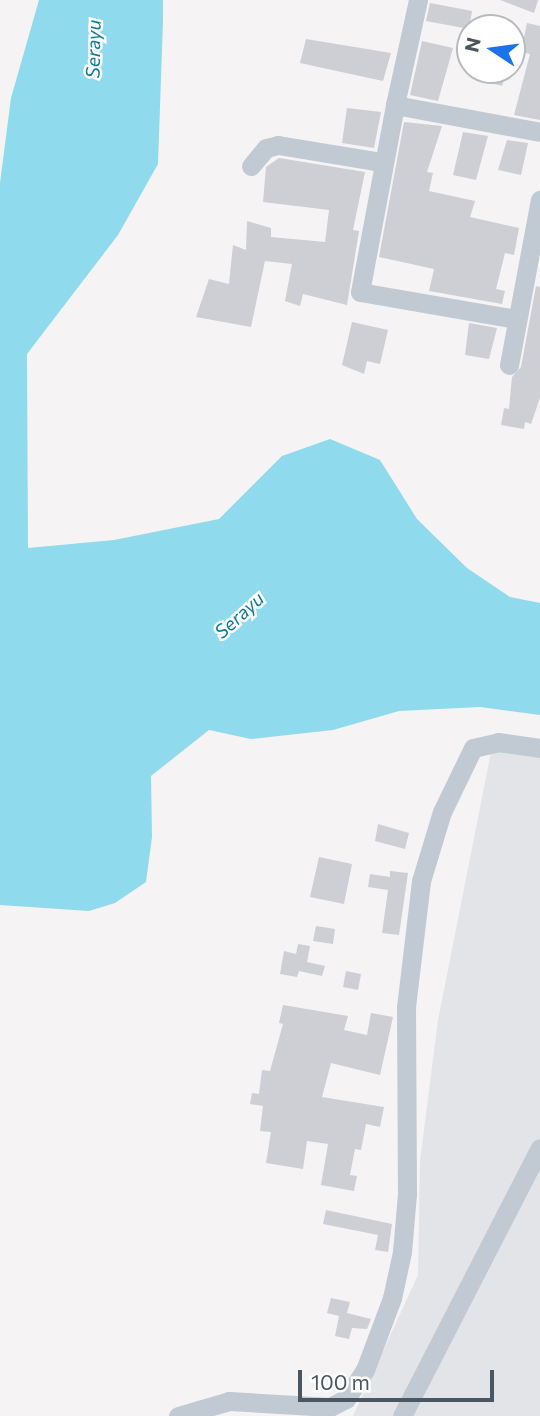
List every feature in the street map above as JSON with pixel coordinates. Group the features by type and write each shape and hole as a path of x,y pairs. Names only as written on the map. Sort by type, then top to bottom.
{"street":[{"path":"418,0 382,162 360,292 517,318"},
{"path":"395,105 540,132"},
{"path":"251,166 266,148 278,145 382,162"},
{"path":"509,365 540,200"},
{"path":"178,1416 229,1401 330,1407 346,1399 365,1370 392,1298 402,1252 407,1194 405,1007 421,881 442,812 473,748 498,742 540,748"},
{"path":"402,1416 540,1148"}],"shaded area":[{"path":"494,737 540,752 540,1416 353,1416 418,1275 420,1161 438,1020"}],"water":[{"name":"Serayu","path":"39,0 163,0 163,21 158,164 118,235 27,354 28,548 114,540 219,519 282,456 330,439 380,460 417,519 467,568 510,597 540,603 540,715 480,707 399,711 333,730 251,739 209,730 151,776 152,837 146,882 115,903 89,911 0,905 0,183 11,98"}],"building":[{"path":"500,0 538,0 534,13"},
{"path":"430,3 472,11 472,14 456,14 456,27 426,21"},
{"path":"527,23 540,26 540,120 514,115 522,84 526,84 530,54 526,53"},
{"path":"306,39 391,53 383,81 300,63"},
{"path":"422,41 453,48 438,101 410,95"},
{"path":"347,108 381,112 374,148 342,143"},
{"path":"404,122 442,126 427,172 433,173 429,191 475,201 470,217 519,228 514,255 505,253 496,289 505,291 502,304 429,291 434,269 379,257"},
{"path":"463,132 488,136 476,180 453,175"},
{"path":"507,140 528,143 521,175 498,170"},
{"path":"279,158 365,172 353,230 359,231 347,305 303,294 300,306 285,301 292,264 265,261 251,327 196,317 209,279 229,284 233,245 246,250 247,221 271,228 271,237 325,242 329,210 263,202 266,167"},
{"path":"536,286 540,287 540,398 531,424 525,422 524,429 501,425 504,408 509,409 512,377 521,367"},
{"path":"352,322 388,330 380,364 367,361 364,374 342,365"},
{"path":"469,323 497,328 489,359 465,355"},
{"path":"378,824 409,833 405,849 375,841"},
{"path":"319,857 352,864 344,904 310,897"},
{"path":"390,871 408,873 399,935 382,933 388,890 368,887 370,874 390,877"},
{"path":"316,926 335,929 333,944 313,941"},
{"path":"298,944 310,946 307,962 325,966 322,976 299,971 297,977 280,974 284,951 296,954"},
{"path":"346,971 361,974 358,990 343,987"},
{"path":"283,1005 348,1016 344,1030 367,1035 371,1013 393,1017 380,1075 331,1063 322,1097 384,1107 380,1127 366,1124 361,1150 355,1149 350,1175 357,1176 354,1191 321,1185 328,1144 307,1141 303,1169 266,1163 271,1132 260,1131 263,1106 250,1104 252,1093 259,1094 262,1070 270,1071 283,1024 279,1023"},
{"path":"326,1210 392,1224 388,1252 375,1250 378,1235 323,1224"},
{"path":"331,1298 350,1302 347,1313 371,1319 367,1329 352,1328 349,1339 335,1336 339,1316 327,1313"}]}
